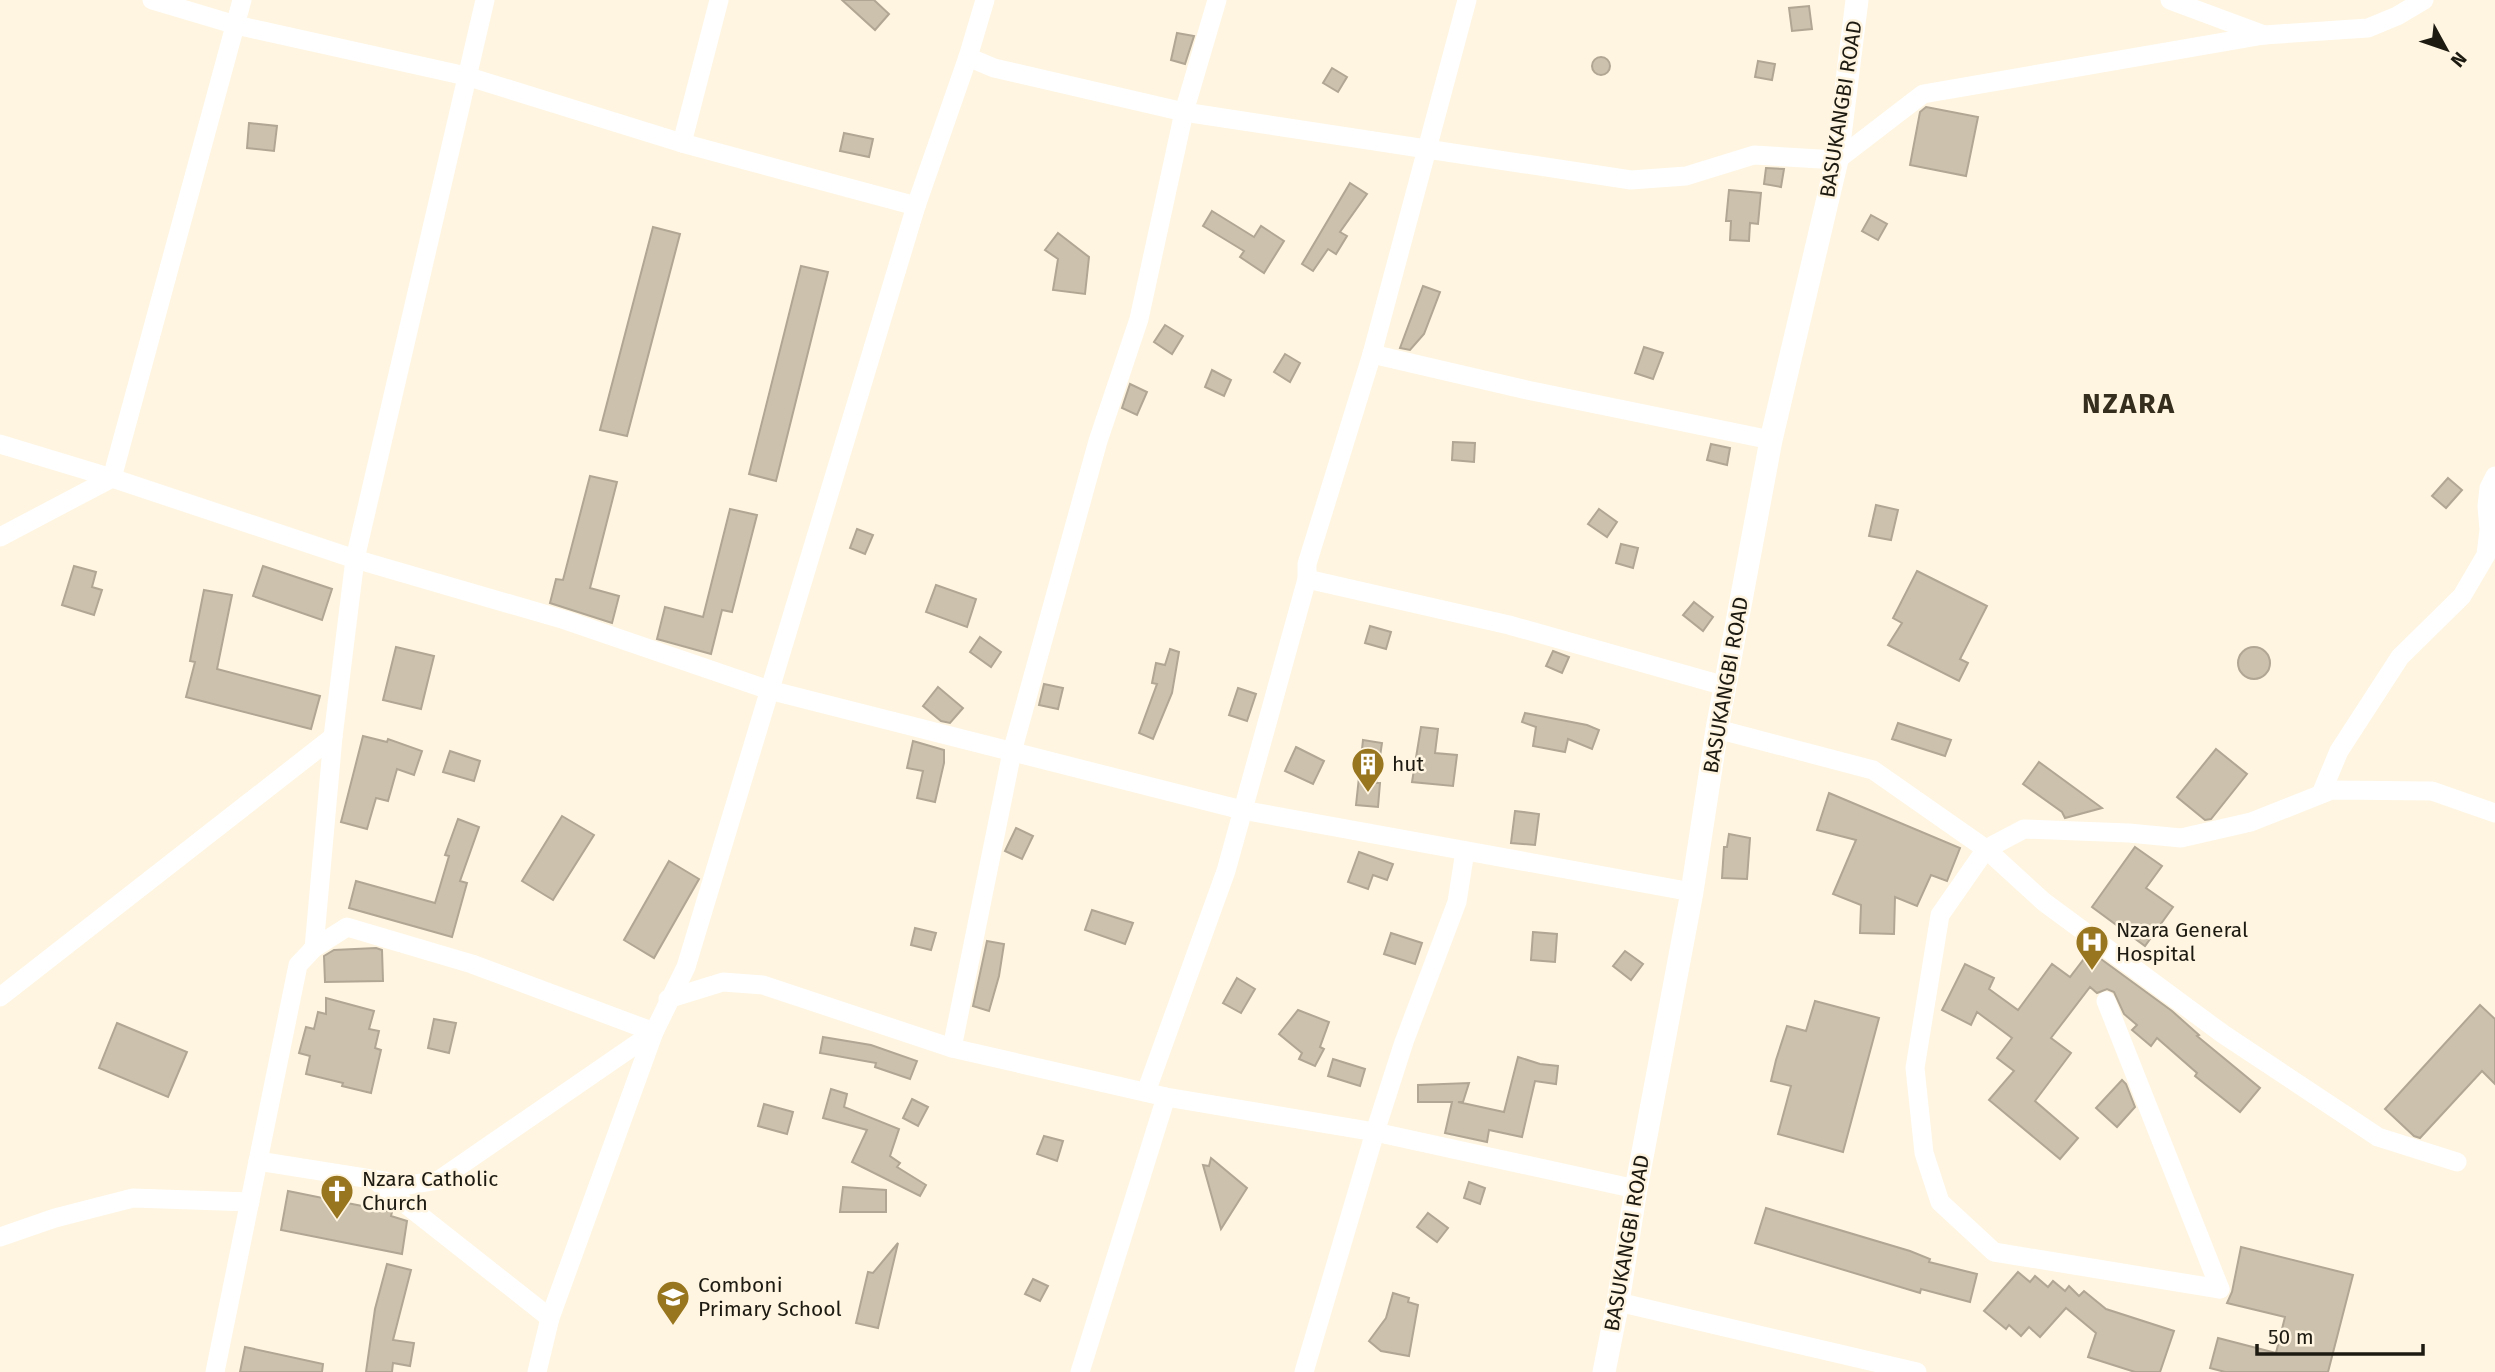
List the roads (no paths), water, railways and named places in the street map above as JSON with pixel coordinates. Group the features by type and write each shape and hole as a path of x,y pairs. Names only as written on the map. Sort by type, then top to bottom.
{"street":[{"path":"152,0 236,25 466,76 682,143 916,206"},
{"path":"0,537 112,478 242,0"},
{"path":"314,948 333,737 355,559 485,0"},
{"path":"682,143 719,0"},
{"path":"537,1372 550,1318 654,1032 686,967 916,206 985,0"},
{"path":"951,1048 1012,752 1098,441 1139,319 1184,112 1217,0"},
{"path":"1146,1092 1226,872 1307,579 1307,564 1372,354 1467,0"},
{"name":"BASUKANGBI ROAD","path":"1604,1372 1692,892 1717,729 1771,440 1837,160 1857,0"},
{"path":"2170,0 2264,35"},
{"path":"968,57 994,68 1184,112 1631,180 1686,176 1754,155 1837,160 1923,94 2264,35 2368,29 2424,0"},
{"path":"1372,354 1527,390 1771,440"},
{"path":"0,444 112,478 355,559 565,620 769,690 1242,810 1692,892"},
{"path":"2321,794 2339,751 2400,657 2462,596 2486,555 2489,488 2495,476"},
{"path":"1307,579 1509,625 1725,686"},
{"path":"1717,729 1873,770 1986,849 2044,902 2223,1034 2378,1137 2457,1162"},
{"path":"0,997 333,737"},
{"path":"2106,1001 2220,1289 1994,1252 1940,1202 1924,1153 1915,1068 1940,915 1986,849 2024,829 2129,832 2181,838 2251,822 2332,790 2432,791 2495,813"},
{"path":"1304,1372 1404,1042 1457,902 1465,851"},
{"path":"215,1372 298,965 314,948 347,927 472,964 654,1032"},
{"path":"668,999 723,982 763,985 951,1048 1166,1097 1375,1132 1636,1189"},
{"path":"258,1161 410,1185 439,1180 654,1032"},
{"path":"1080,1372 1166,1097"},
{"path":"372,1178 550,1318"},
{"path":"0,1237 55,1218 133,1198 250,1202"},
{"path":"1618,1302 1917,1372"}],"place":[{"name":"hut","path":"1368,794"},
{"name":"Nzara General Hospital","path":"2092,972"},
{"name":"Nzara Catholic Church","path":"337,1221"},
{"name":"Comboni Primary School","path":"673,1327"}],"district":[{"name":"NZARA","path":"2129,403"}]}
